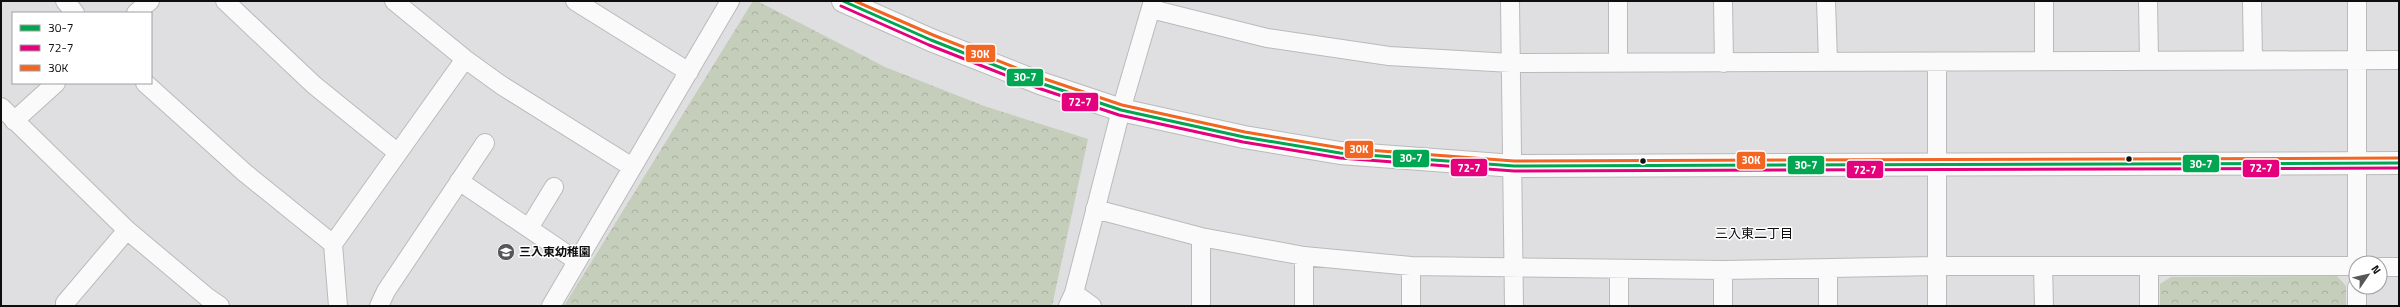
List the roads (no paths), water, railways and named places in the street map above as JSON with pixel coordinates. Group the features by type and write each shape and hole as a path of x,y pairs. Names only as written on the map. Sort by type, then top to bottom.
{"street":[{"path":"65,1 74,12"},
{"path":"137,12 150,1"},
{"path":"225,1 314,85 398,153"},
{"path":"394,1 465,59 501,85 632,168"},
{"path":"575,1 689,72"},
{"path":"551,306 730,1"},
{"path":"843,1 932,40 1040,83 1121,110 1244,137 1340,154 1514,166 2399,163"},
{"path":"1510,1 1514,166 1514,306"},
{"path":"1618,1 1618,61"},
{"path":"1723,1 1724,63"},
{"path":"1826,1 1828,61"},
{"path":"2044,1 2044,62"},
{"path":"2148,1 2148,61"},
{"path":"2252,1 2253,60"},
{"path":"2357,1 2357,255"},
{"path":"1092,306 1071,299 1121,110 1152,5 1267,38 1382,55 1511,62 1618,61 1724,63 1828,61 2044,62 2399,60"},
{"path":"338,306 333,244 465,59"},
{"path":"1937,62 1937,306"},
{"path":"14,121 55,84"},
{"path":"146,84 245,173 333,244"},
{"path":"1,107 127,230 207,298 220,306"},
{"path":"379,306 386,291 485,143"},
{"path":"460,181 577,261"},
{"path":"529,228 554,187"},
{"path":"1095,210 1201,237 1304,256 1411,266 1619,270 1828,269 1937,266 2348,266"},
{"path":"66,306 65,303 127,230"},
{"path":"1201,237 1201,306"},
{"path":"1304,256 1304,306"},
{"path":"1411,266 1411,306"},
{"path":"2043,266 2044,306"},
{"path":"2149,266 2149,306"},
{"path":"2388,267 2399,267"},
{"path":"1828,269 1828,306"},
{"path":"1619,270 1619,306"},
{"path":"1723,270 1723,306"},
{"path":"2357,295 2357,306"}],"place":[{"name":"三入東幼稚園","path":"506,252"}],"district":[{"name":"三入東二丁目","path":"1754,233"}]}
